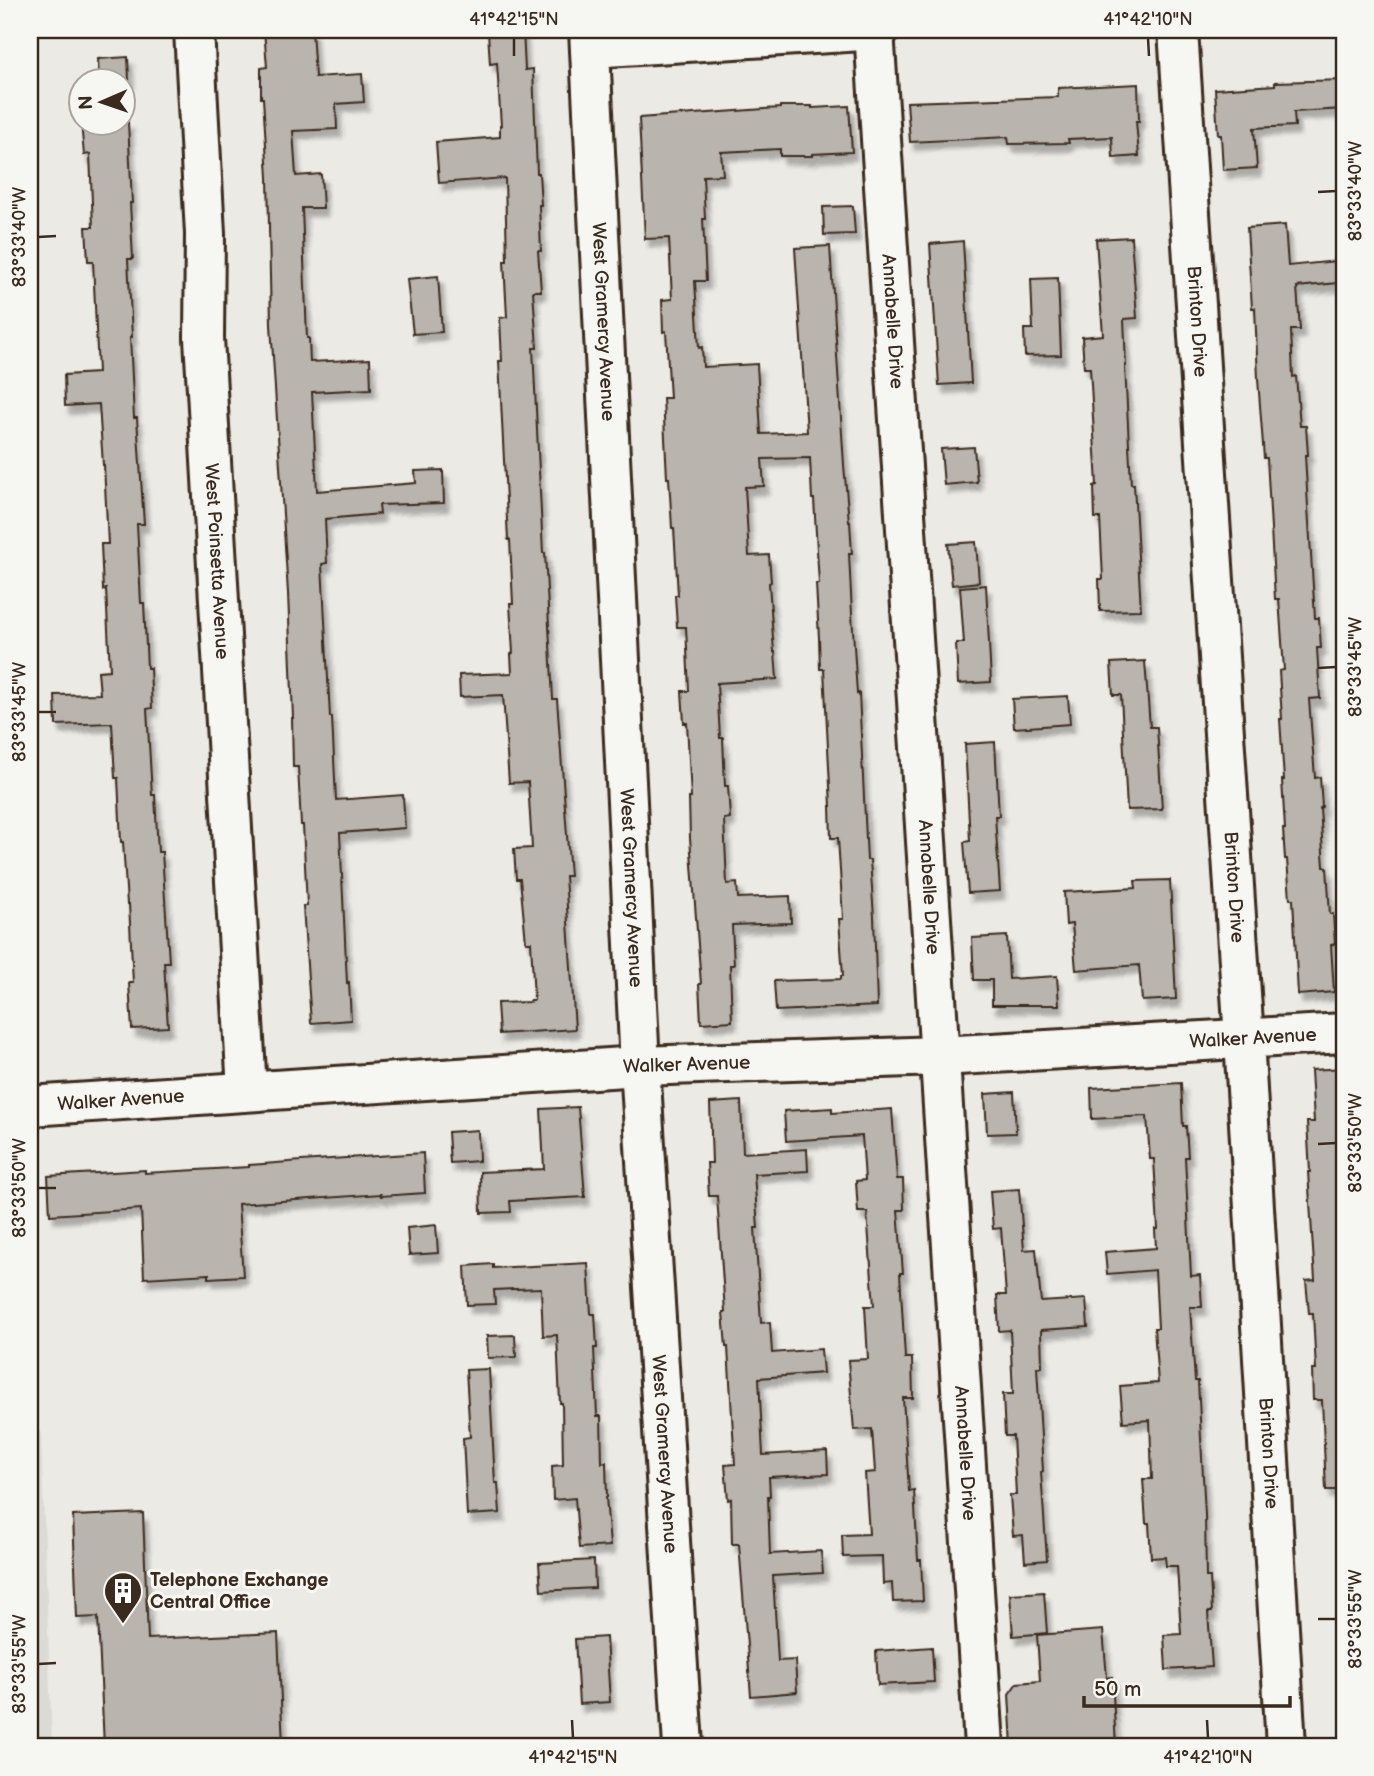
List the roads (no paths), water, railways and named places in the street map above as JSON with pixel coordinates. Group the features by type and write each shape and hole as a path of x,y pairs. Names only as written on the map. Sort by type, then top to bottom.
{"street":[{"name":"West Poinsetta Avenue","path":"194,30 205,234 204,338 247,1091"},
{"path":"590,39 876,30"},
{"name":"Annabelle Drive","path":"876,30 984,1746"},
{"name":"Brinton Drive","path":"1178,30 1244,1039 1286,1746"},
{"name":"West Gramercy Avenue","path":"590,39 640,1066 683,1746"},
{"name":"Walker Avenue","path":"30,1107 640,1066 940,1056 1344,1033"}],"place":[{"name":"Telephone Exchange Central Office","path":"123,1625"}]}
